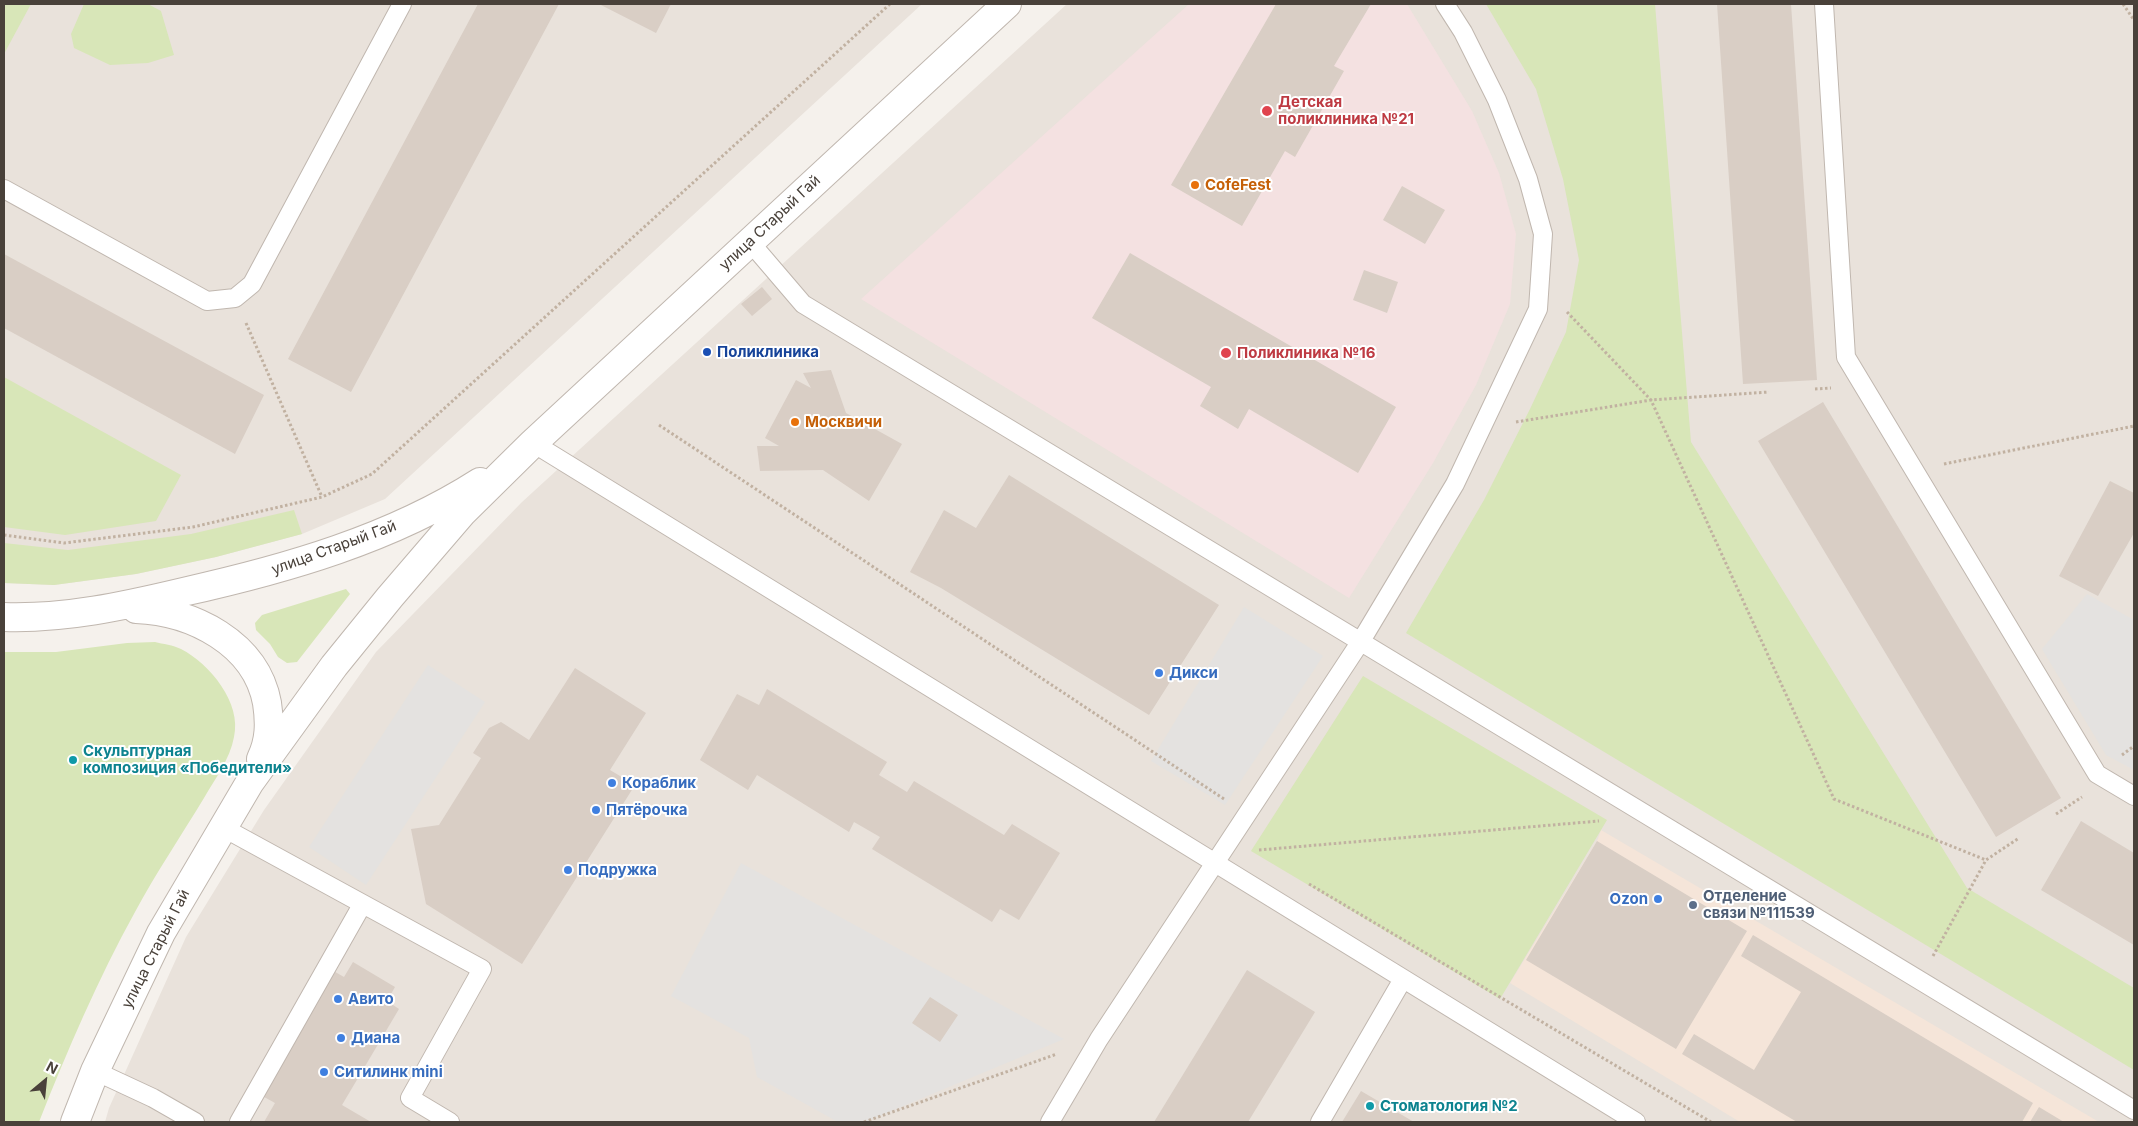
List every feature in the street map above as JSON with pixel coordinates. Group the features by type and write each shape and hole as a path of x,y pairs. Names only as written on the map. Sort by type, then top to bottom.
{"street":[{"name":"улица Старый Гай","path":"75,1122 95,1071 161,933 222,827 250,782 334,666 390,597 462,512 1007,4"},
{"name":"улица Старый Гай","path":"4,617 30,618 115,608 250,577 338,549 418,517 478,483 534,443"},
{"name":"улица Старый Гай","path":"115,608 157,610 189,619 222,635 251,662 264,689 270,718 268,744 250,782"}],"lane":[{"path":"4,189 207,301 235,298 252,284 402,4"},
{"path":"1050,1122 1099,1039 1361,641 1455,484 1538,309 1543,234 1528,179 1497,100 1464,32 1444,4"},
{"path":"1824,4 1846,357 2097,774 2134,796"},
{"path":"750,242 804,304 2134,1110"},
{"path":"534,443 1636,1122"},
{"path":"222,827 482,969 410,1098 450,1122"},
{"path":"239,1122 362,904"},
{"path":"1320,1122 1403,979"},
{"path":"95,1071 153,1098 195,1122"}],"path":[{"path":"4,535 64,543 194,527 322,497 372,474 890,4"},
{"path":"2123,4 2134,20"},
{"path":"235,298 322,497"},
{"path":"1567,311 1651,400 1834,799 1986,860"},
{"path":"659,426 1247,814 1251,850 1260,856"},
{"path":"1914,470 2134,426"},
{"path":"1920,980 1986,860 2019,838"},
{"path":"1303,881 1710,1122"},
{"path":"864,1122 1099,1039"}],"shaded area":[{"path":"4,4 922,4 385,499 302,534 216,557 136,574 54,585 4,583"},
{"path":"1067,4 2134,4 2134,1122 105,1122 109,1108 186,937 264,810 376,652 522,502"},
{"path":"1189,4 1407,4 1472,111 1499,173 1516,234 1510,304 1476,385 1433,463 1349,598 861,299"},
{"path":"2087,594 2134,620 2134,770 2106,755 2042,649"},
{"path":"1244,607 1323,656 1225,805 1151,761"},
{"path":"428,665 485,702 366,885 309,847"},
{"path":"1601,830 2099,1122 1740,1122 1510,983 1597,841"},
{"path":"741,863 1064,1039 865,1122 838,1122 757,1077 749,1038 671,996"}],"green space":[{"path":"4,4 31,4 4,54"},
{"path":"84,4 148,4 161,11 174,55 148,63 110,65 74,48 71,34"},
{"path":"1486,4 1655,4 1691,442 1967,888 2134,988 2134,1070 1406,633 1484,500 1566,332 1579,260 1563,179 1536,89"},
{"path":"4,377 181,475 156,521 65,535 4,527"},
{"path":"294,510 302,534 216,557 136,574 54,585 4,583 4,543 68,550 191,534"},
{"path":"346,589 350,594 297,662 287,663 278,657 270,644 256,630 255,623 262,615"},
{"path":"155,642 178,648 203,664 213,674 228,698 233,711 235,724 232,745 222,769 151,883 121,937 84,1016 39,1122 4,1122 4,652 56,652 127,643"},
{"path":"1363,676 1607,820 1500,999 1251,851"}],"building":[{"path":"478,4 559,4 351,392 288,359"},
{"path":"599,4 671,4 656,33"},
{"name":"Детская поликлиника №21","path":"1276,4 1371,4 1334,66 1344,71 1295,157 1285,151 1242,226 1171,185"},
{"path":"1717,4 1791,4 1817,380 1743,384"},
{"path":"1402,186 1445,210 1425,244 1383,220"},
{"name":"Поликлиника №16","path":"1130,253 1396,407 1358,473 1249,409 1238,429 1200,406 1211,387 1092,318"},
{"path":"4,254 264,395 235,454 4,328"},
{"path":"1364,270 1398,282 1387,313 1353,300"},
{"path":"762,287 772,299 752,316 741,304"},
{"path":"831,370 846,413 902,444 869,501 823,470 760,471 757,446 779,446 765,438 796,380 811,388 803,373"},
{"path":"1823,402 2061,798 1996,837 1758,441"},
{"path":"1009,475 1219,605 1149,715 941,588 910,572 944,510 976,528"},
{"path":"2110,481 2134,493 2134,533 2098,596 2059,576"},
{"path":"575,668 646,713 610,770 635,785 522,964 426,904 411,829 439,825 481,758 473,753 489,728 501,722 529,740"},
{"path":"767,689 887,762 879,775 907,792 914,781 1004,835 1012,824 1060,853 1019,920 1000,909 992,922 872,849 880,837 854,822 849,832 757,775 748,790 700,760 737,694 759,705"},
{"path":"2081,821 2134,853 2134,945 2041,890"},
{"path":"1597,841 1747,931 1676,1049 1526,960"},
{"path":"1753,935 2033,1103 2022,1122 1797,1122 1682,1054 1694,1034 1754,1070 1801,992 1741,956"},
{"path":"353,962 395,987 387,1001 399,1009 342,1105 371,1122 264,1122 275,1103 257,1093 330,969 344,977"},
{"path":"1247,970 1315,1012 1248,1122 1154,1122"},
{"path":"930,997 958,1015 940,1042 912,1023"},
{"name":"Стоматология №2","path":"1361,1091 1414,1122 1342,1122"},
{"path":"2039,1107 2064,1122 2030,1122"}],"place":[{"name":"Детская поликлиника №21","path":"1267,111"},
{"name":"CofeFest","path":"1195,185"},
{"name":"Поликлиника","path":"707,352"},
{"name":"Поликлиника №16","path":"1226,353"},
{"name":"Москвичи","path":"795,422"},
{"name":"Дикси","path":"1159,673"},
{"name":"Скульптурная композиция «Победители»","path":"73,760"},
{"name":"Кораблик","path":"612,783"},
{"name":"Пятёрочка","path":"596,810"},
{"name":"Подружка","path":"568,870"},
{"name":"Ozon","path":"1658,899"},
{"name":"Отделение связи №111539","path":"1693,905"},
{"name":"Авито","path":"338,999"},
{"name":"Диана","path":"341,1038"},
{"name":"Ситилинк mini","path":"324,1072"},
{"name":"Стоматология №2","path":"1370,1106"}]}
